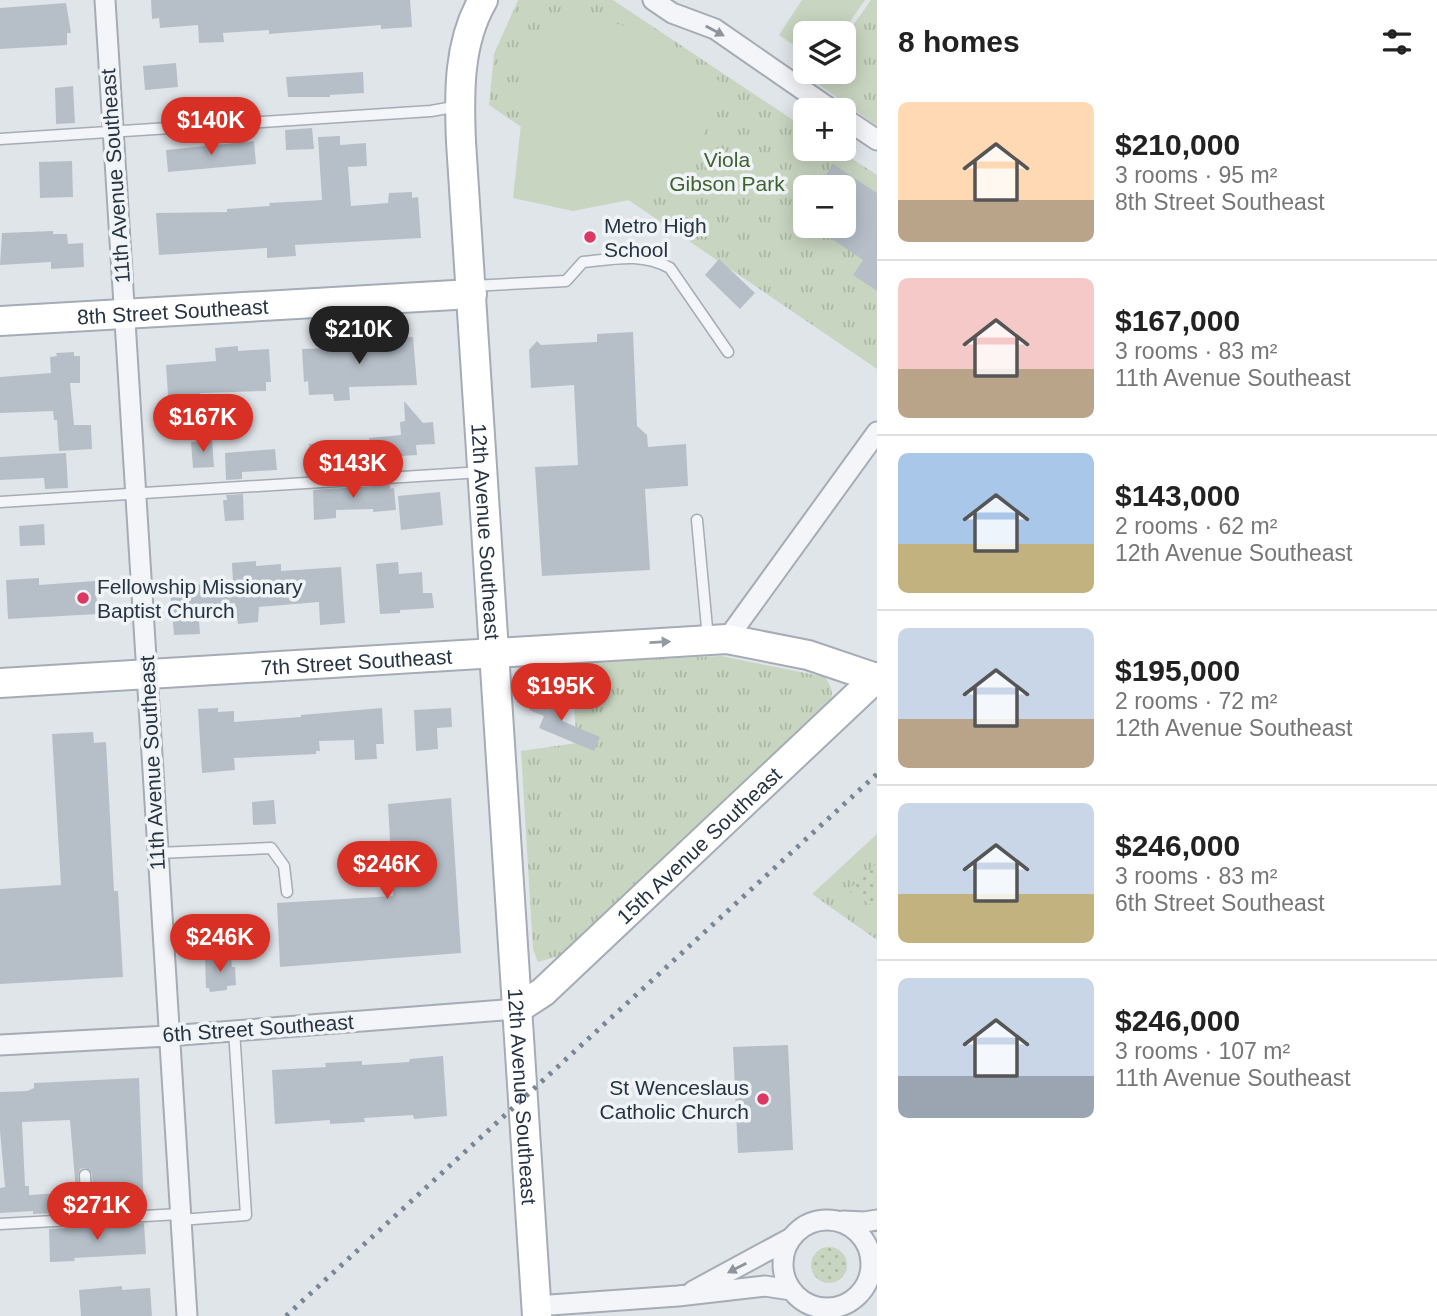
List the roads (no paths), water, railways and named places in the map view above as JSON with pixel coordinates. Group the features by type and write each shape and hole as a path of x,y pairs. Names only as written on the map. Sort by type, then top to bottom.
{"main road":[{"name":"12th Avenue Southeast","path":"482,0 463,55 460,106 537,1311"},
{"name":"8th Street Southeast","path":"0,321 472,290"},
{"name":"7th Street Southeast","path":"0,683 717,639 808,655 876,678"},
{"name":"15th Avenue Southeast","path":"517,1009 543,992 876,678"}],"street":[{"name":"11th Avenue Southeast","path":"105,0 187,1316"},
{"path":"654,0 672,13 715,29 815,98"},
{"path":"856,126 877,140"},
{"path":"717,639 877,432"},
{"name":"6th Street Southeast","path":"0,1045 168,1036 517,1009"},
{"path":"831,1219 858,1231 867,1243 872,1258 871,1278 862,1301 860,1316"},
{"path":"682,1296 791,1238 802,1227 816,1221 877,1220"},
{"path":"791,1238 782,1264 785,1278 800,1300 816,1311 843,1306 856,1299 871,1278"},
{"path":"537,1311 765,1286 791,1290"}],"lane":[{"path":"0,139 432,111 460,106"},
{"path":"472,290 566,281 583,262 638,257 656,260 670,268 729,352"},
{"path":"0,502 483,471"},
{"path":"697,520 717,639"},
{"path":"158,853 271,848 284,866 287,892"},
{"path":"0,1224 246,1215 234,1030"},
{"path":"85,1175 87,1219"}],"railway":[{"path":"286,1316 877,774"}],"place":[{"name":"Metro High School","path":"590,237"},
{"name":"Fellowship Missionary Baptist Church","path":"83,598"},
{"name":"St Wenceslaus Catholic Church","path":"763,1099"}],"park label":[{"name":"Viola Gibson Park","path":"727,171"}]}
